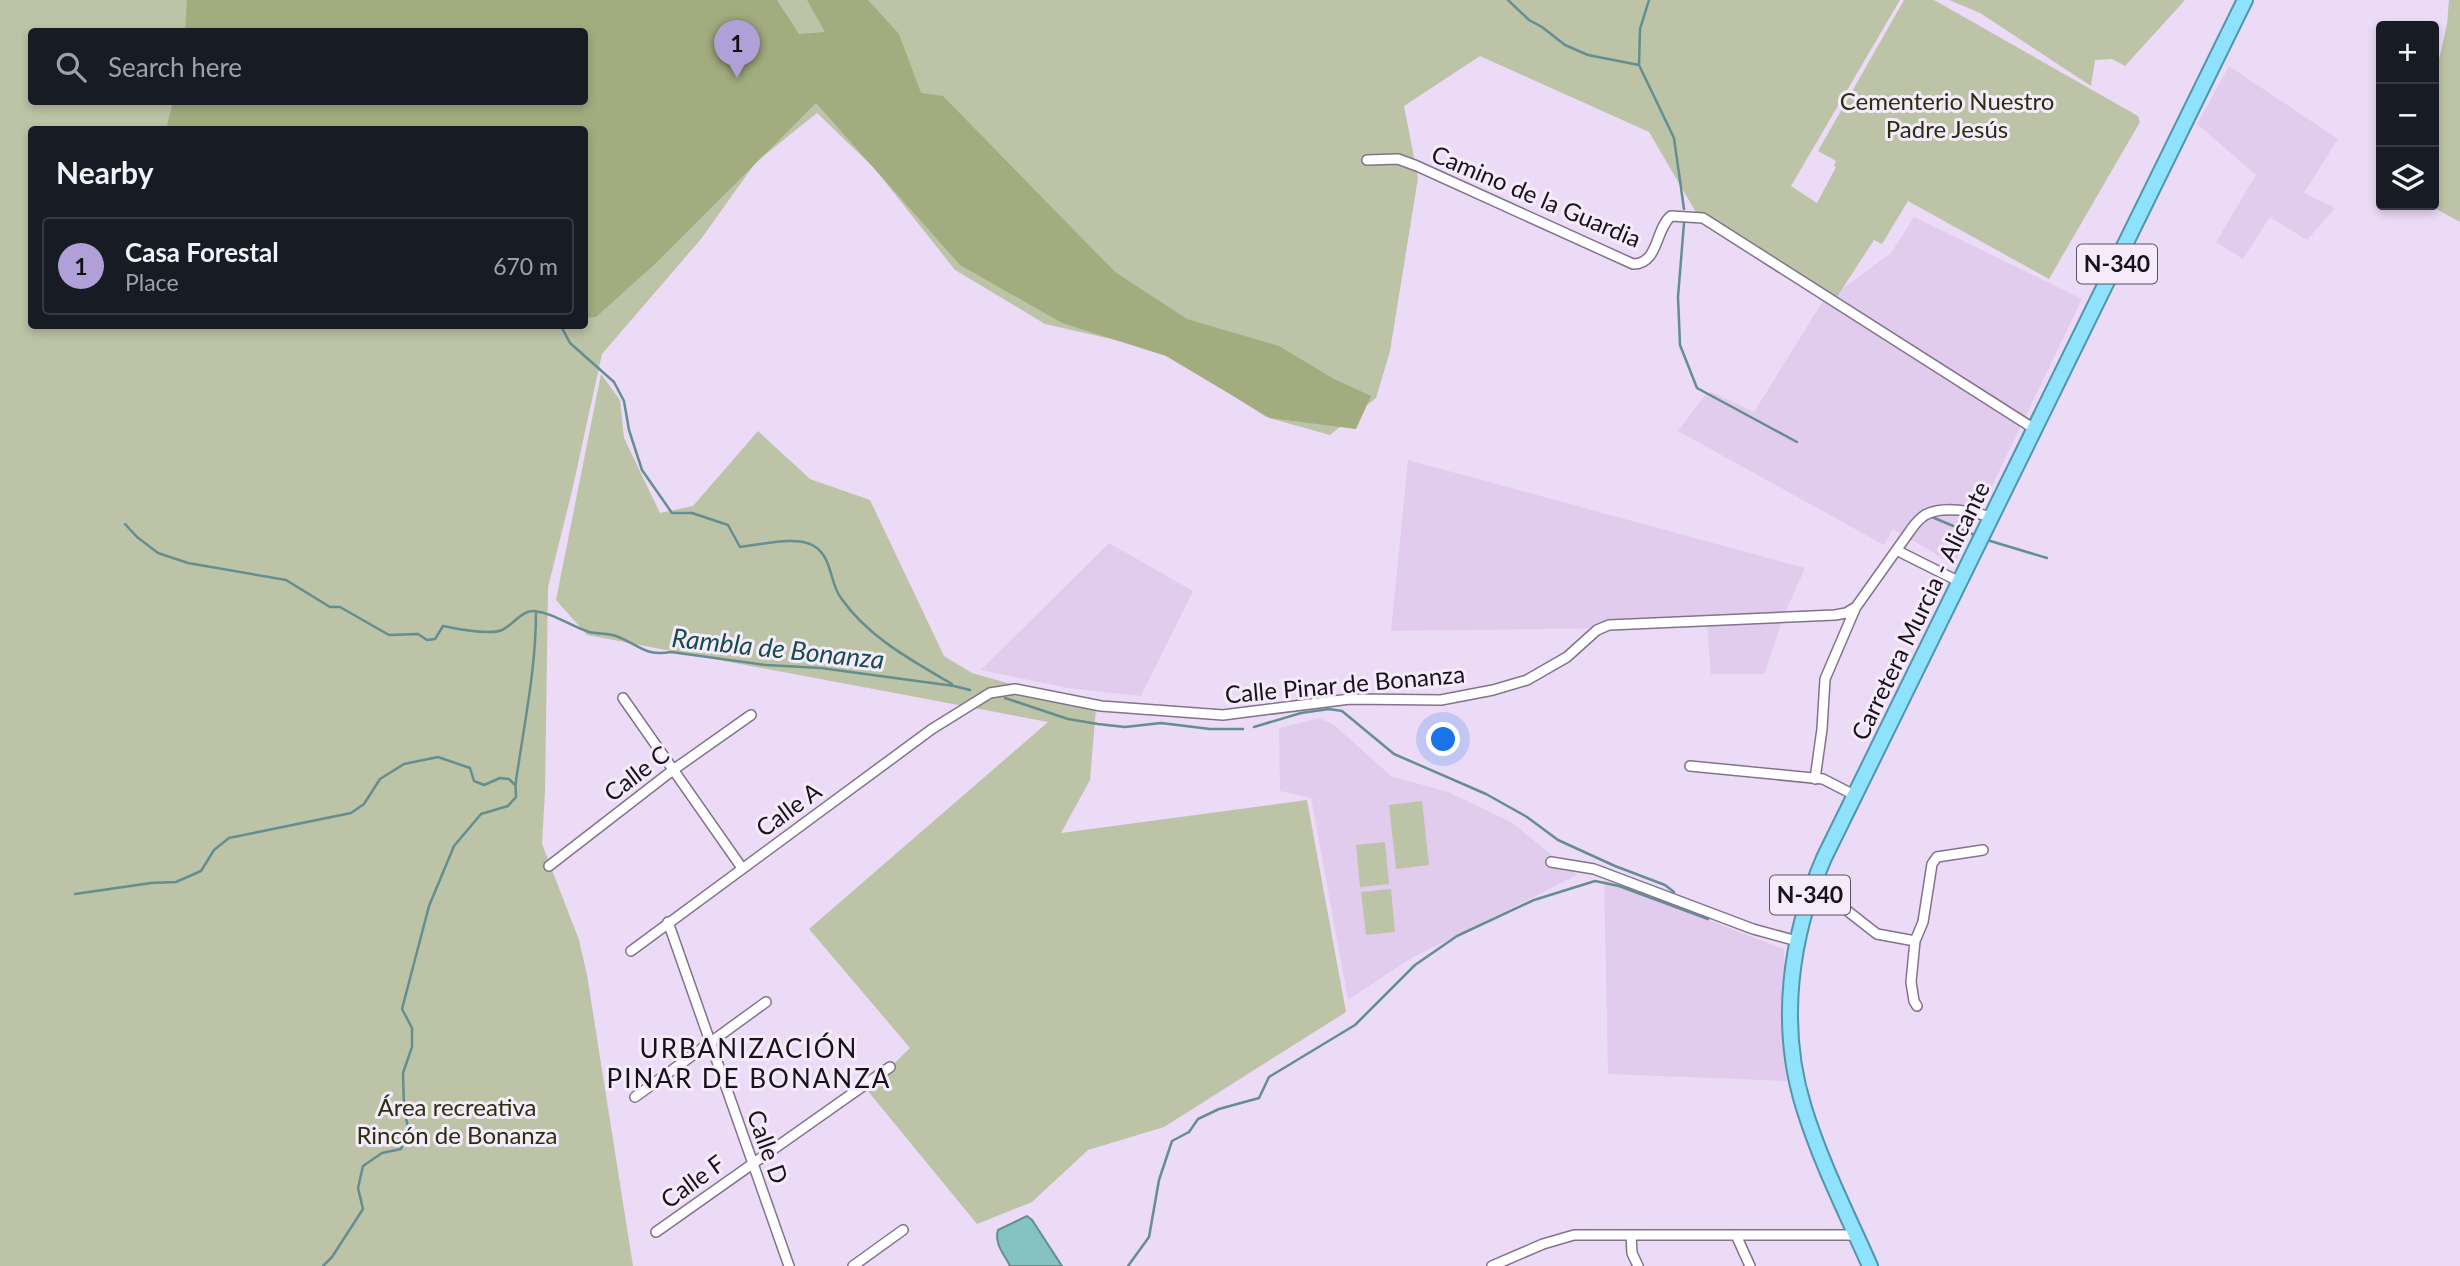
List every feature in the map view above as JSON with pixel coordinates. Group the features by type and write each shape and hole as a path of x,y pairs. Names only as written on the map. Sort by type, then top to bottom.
{"highway":[{"name":"Carretera Murcia - Alicante","path":"1870,1266 1804,1108 1796,1069 1790,1020 1797,941 1813,884 2245,0"}],"street":[{"name":"Camino de la Guardia","path":"1367,160 1398,159 1416,166 1633,264 1649,259 1664,222 1671,216 1703,218 2036,429"},
{"path":"1815,779 1825,679 1856,607 1919,520 1928,513 1979,513 1989,523"},
{"path":"1898,551 1960,582"},
{"name":"Calle Pinar de Bonanza","path":"973,703 990,693 1015,689 1101,706 1223,715 1350,699 1441,700 1493,691 1527,680 1567,657 1597,630 1609,625 1835,615 1856,607"},
{"path":"623,698 742,868"},
{"name":"Calle A","path":"631,951 932,729 973,703"},
{"name":"Calle C","path":"549,866 673,770 751,715"},
{"path":"1690,766 1823,779 1856,796"},
{"path":"1917,1006 1911,982 1915,941 1923,922 1934,860 1937,857 1983,850"},
{"path":"1551,863 1594,869 1753,929 1797,941"},
{"path":"1813,884 1877,934 1915,941"},
{"name":"Calle D","path":"668,922 789,1266"},
{"path":"635,1097 766,1002"},
{"name":"Calle F","path":"656,1232 890,1067"},
{"path":"853,1266 903,1230"},
{"path":"1492,1266 1574,1235 1857,1235"},
{"path":"1631,1235 1632,1253 1638,1266"},
{"path":"1736,1235 1749,1266"},
{"path":"1517,1255 1521,1266"}],"shaded area":[{"path":"187,0 777,0 799,34 825,32 807,0 868,0 899,34 921,93 943,96 1115,272 1187,319 1279,346 1334,379 1371,396 1356,429 1270,418 1166,356 1062,323 960,265 816,103 656,263 596,317 588,318 588,126 167,126 172,105 588,105 588,28 185,28"},
{"path":"2229,66 2338,139 2304,193 2335,208 2307,240 2270,217 2243,259 2216,242 2256,175 2197,124"},
{"path":"1914,217 2082,299 1954,565 1893,529 1884,545 1678,431 1706,394 1712,392 1754,412 1821,304 1891,253"},
{"path":"1408,460 1805,568 1784,615 1764,674 1711,674 1707,627 1391,631"},
{"path":"1109,543 1193,591 1141,696 1067,688 981,670"},
{"path":"1320,718 1334,725 1391,776 1448,792 1511,822 1577,875 1408,960 1348,1000 1311,798 1280,791 1279,728"},
{"path":"1604,880 1784,949 1787,1081 1608,1074"},
{"path":"1027,1216 1062,1266 1010,1266 998,1244 998,1230"}],"green space":[{"path":"0,0 1900,0 1791,186 1817,203 1836,167 1836,161 1818,151 1904,0 1934,0 2138,116 2140,122 2049,279 1908,201 1882,244 1874,240 1833,303 1697,214 1649,132 1480,56 1404,106 1418,178 1390,351 1376,398 1330,435 1266,417 1164,351 1045,324 955,270 875,169 817,113 756,162 701,239 602,354 548,587 542,844 579,940 587,975 633,1266 0,1266"},
{"path":"1949,0 2185,0 2125,66 2112,59 2095,60 2091,86 1980,13"},
{"path":"2449,0 2460,0 2460,222 2438,210 2439,60"},
{"path":"601,374 620,400 624,438 660,513 693,506 758,431 810,479 870,500 944,656 972,673 1096,708 1090,780 1061,833 1307,800 1346,1012 1164,1127 1088,1150 1032,1202 977,1224 867,1090 910,1048 809,929 1048,722 587,635 556,600"},
{"path":"1422,801 1429,865 1396,869 1389,805"},
{"path":"1385,842 1389,884 1360,887 1356,845"},
{"path":"1391,889 1395,932 1366,935 1361,892"}],"waterway":[{"path":"1508,0 1529,20 1565,45 1588,55 1639,65"},
{"path":"1649,0 1640,29 1639,65 1674,138 1684,209"},
{"path":"1684,223 1678,297 1680,345 1697,388 1797,442"},
{"path":"563,329 570,343 614,382 624,401 629,430 642,470 672,513 692,513 728,525 740,547 789,541 814,546 825,557 837,592 864,625 891,647 952,684"},
{"path":"1932,517 1977,536"},
{"name":"Rambla de Bonanza","path":"125,524 158,553 188,563 286,580 330,607 340,607 389,635 418,634 427,640 435,639 443,626 473,631 497,631 506,628 525,613 534,611 548,614 589,632 616,636 655,653 671,652 766,665 821,668 970,690"},
{"path":"1987,540 2047,558"},
{"path":"323,1266 332,1257 363,1209 358,1188 363,1166 382,1153 401,1149 408,1127 404,1108 403,1073 412,1047 412,1028 402,1009 429,906 454,846 481,814 508,806 516,797 532,676 536,612"},
{"name":"Rambla de Bonanza","path":"1005,698 1068,719 1098,724 1125,727 1161,723 1210,729 1243,729"},
{"name":"Rambla de Bonanza","path":"1254,727 1301,713 1329,709 1342,711 1394,754 1486,794 1527,817 1558,840 1665,885 1674,892"},
{"path":"75,894 176,882 201,871 214,850 229,838 351,813 364,804 380,779 404,764 438,757 470,768 474,781 484,785 500,778 509,779 514,784"},
{"path":"1128,1266 1149,1237 1159,1180 1172,1141 1189,1132 1198,1119 1219,1109 1259,1098 1269,1077 1355,1025 1415,965 1457,936 1534,900 1595,881 1619,886 1708,919"}],"place":[{"name":"Casa Forestal","path":"737,78"}],"district":[{"name":"URBANIZACIÓN PINAR DE BONANZA","path":"749,1064"}],"park label":[{"name":"Cementerio Nuestro Padre Jesús","path":"1947,116"},
{"name":"Área recreativa Rincón de Bonanza","path":"457,1122"}]}
